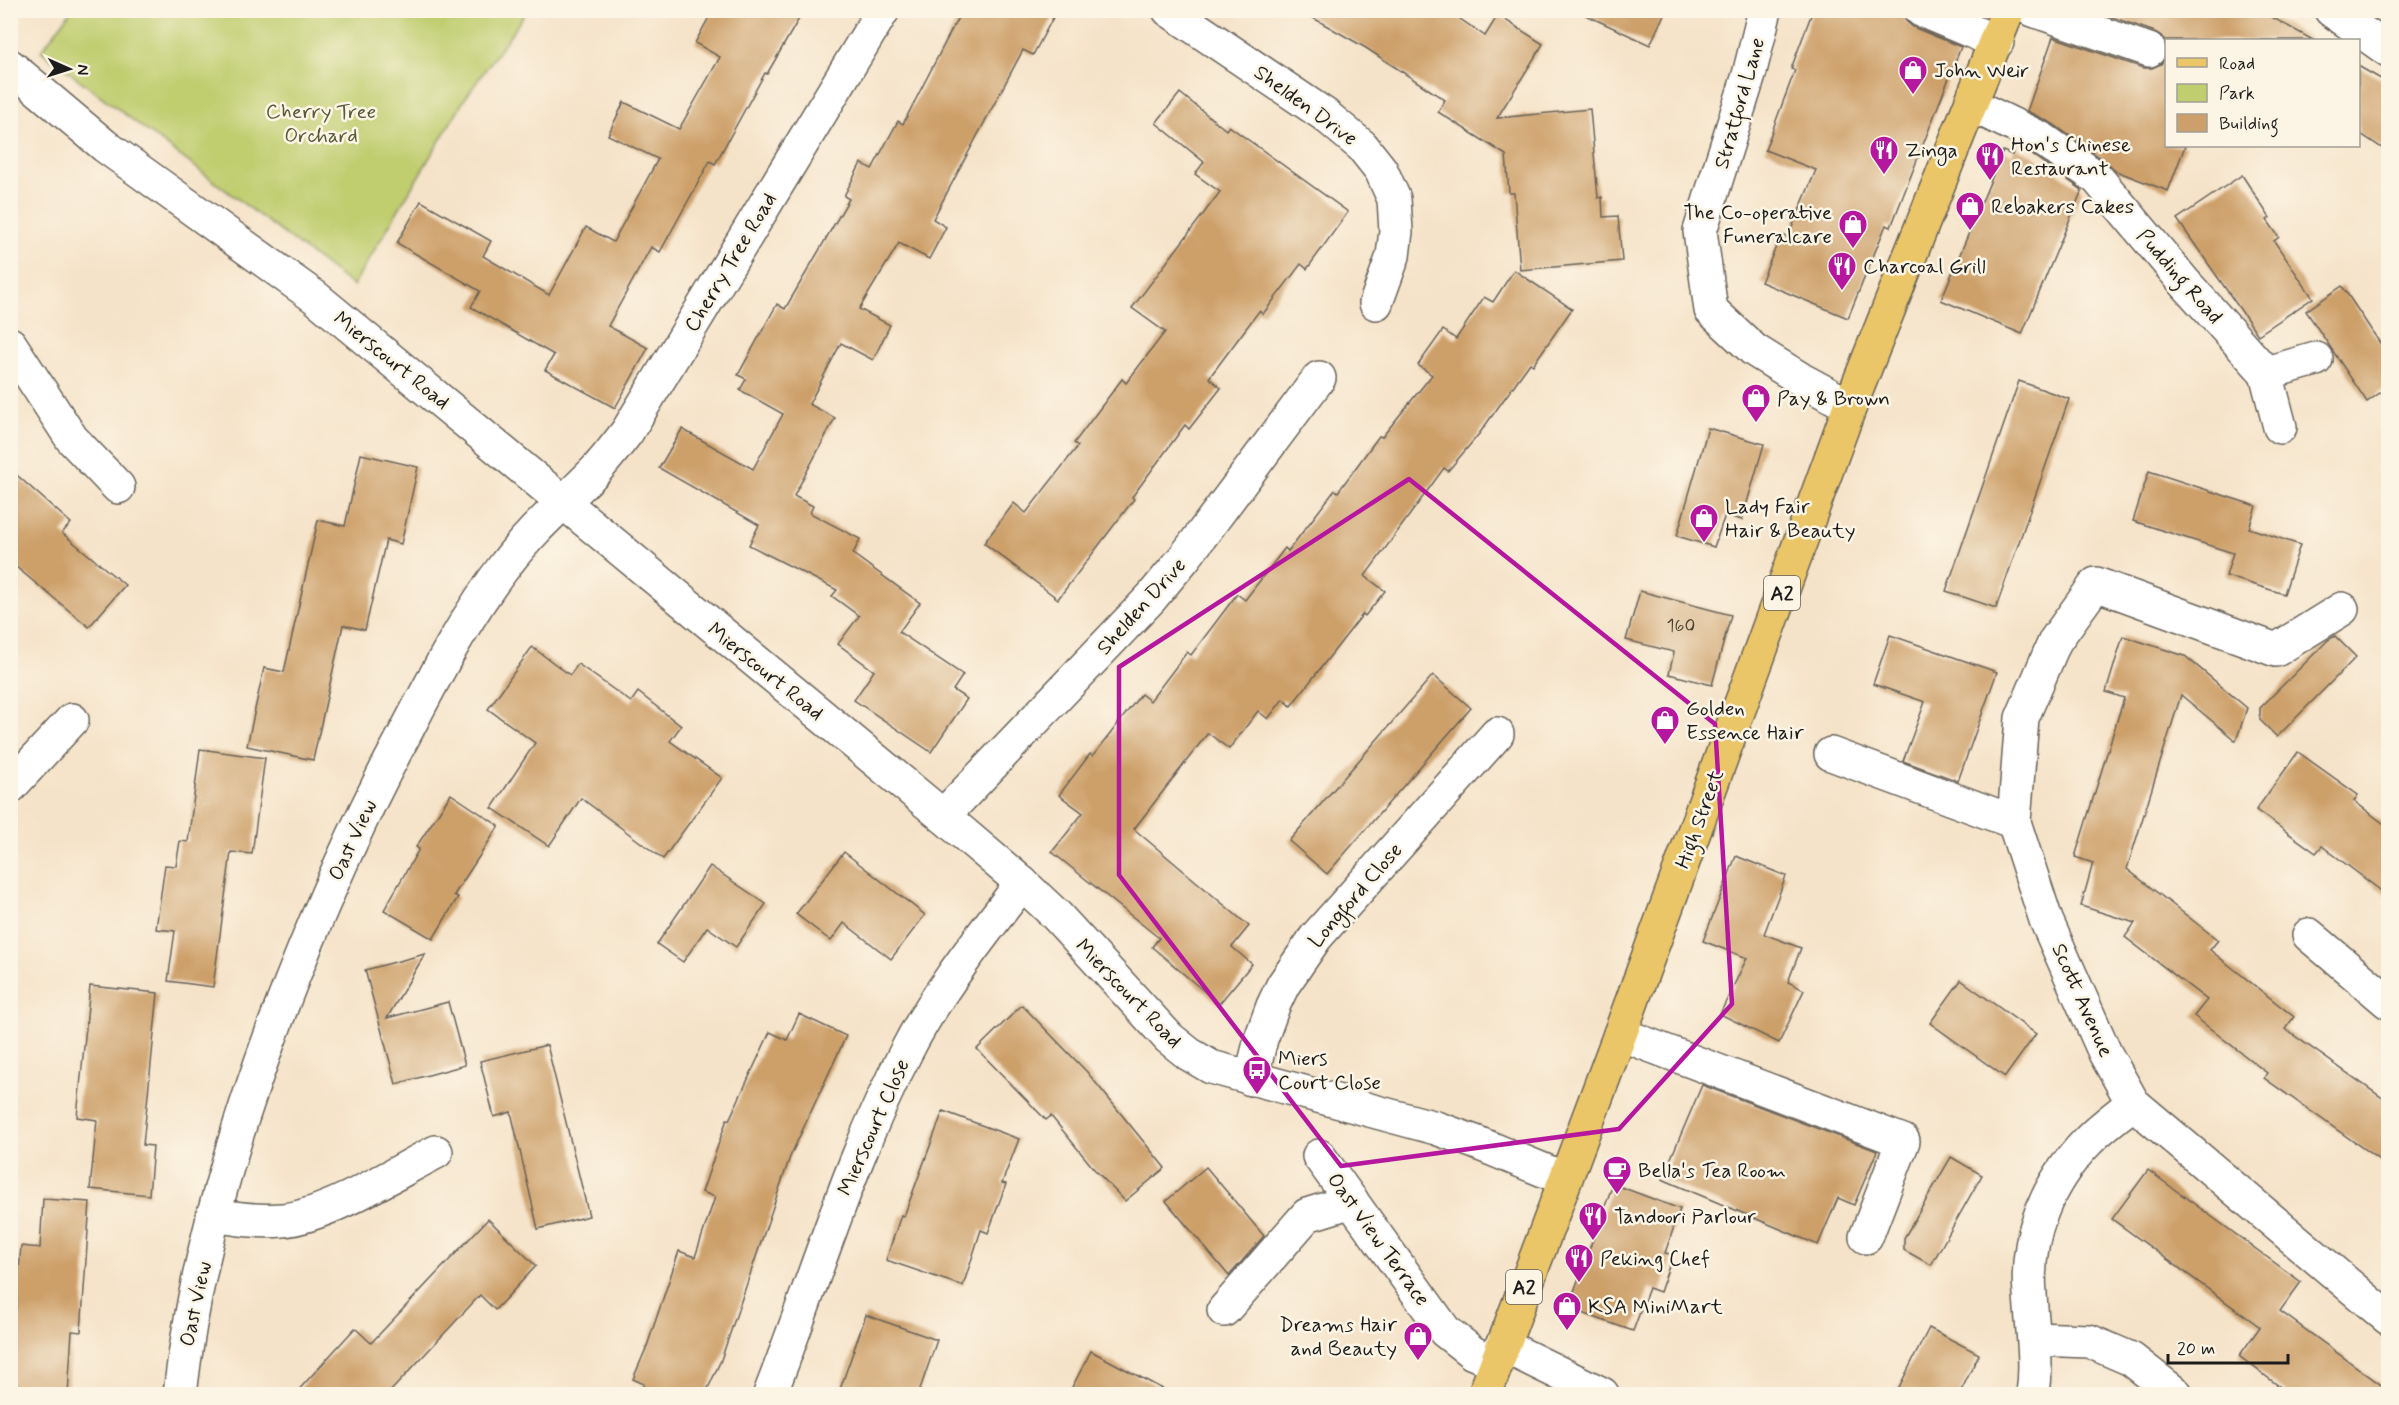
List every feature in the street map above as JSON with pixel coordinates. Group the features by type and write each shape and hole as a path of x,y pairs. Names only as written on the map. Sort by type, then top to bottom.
{"main road":[{"name":"High Street","path":"1485,1395 1850,406 2008,10"}],"street":[{"name":"Cherry Tree Road","path":"562,502 598,468 627,432 883,10"},
{"name":"Shelden Drive","path":"1169,10 1325,116 1362,146 1381,170 1394,199 1396,231 1394,256 1376,303"},
{"name":"Stratford Lane","path":"1765,10 1749,75 1700,231 1711,310 1754,350 1850,406"},
{"path":"1922,10 1997,42"},
{"path":"2033,10 2149,50"},
{"path":"2331,10 2388,50"},
{"name":"Mierscourt Road","path":"10,66 105,146 315,297 943,816 1056,915 1169,1038 1189,1054 1211,1067 1251,1079 1436,1128 1565,1179"},
{"name":"Pudding Road","path":"1972,105 2042,139 2097,178 2186,284 2266,373 2280,427"},
{"path":"10,344 72,439 118,487"},
{"path":"2266,373 2316,359"},
{"name":"Shelden Drive","path":"943,816 1158,590 1251,472 1319,378"},
{"name":"Oast View","path":"180,1395 185,1351 213,1215 256,1070 320,908 357,827 432,681 470,615 507,562 562,502"},
{"name":"Scott Avenue","path":"2342,609 2276,650 2096,584 2055,641 2022,718 2014,822 2046,920 2105,1053 2133,1103 2384,1306"},
{"path":"10,787 72,720"},
{"name":"Longford Close","path":"1251,1079 1261,1039 1273,1006 1283,985 1316,937 1497,734"},
{"path":"1831,754 2014,822"},
{"name":"Mierscourt Close","path":"770,1395 843,1195 906,1051 974,946 1022,883"},
{"path":"2309,934 2384,989"},
{"path":"1620,1034 1903,1141 1866,1237"},
{"path":"2033,1395 2036,1372 2030,1293 2030,1258 2036,1224 2048,1196 2064,1169 2088,1140 2133,1103"},
{"path":"213,1215 252,1221 285,1220 309,1214 349,1197 436,1152"},
{"name":"Oast View Terrace","path":"1319,1156 1445,1331 1473,1353 1499,1353 1587,1390"},
{"path":"1224,1310 1307,1215 1352,1201"},
{"path":"2035,1339 2089,1341 2131,1359 2176,1395"}],"highlighted area":[{"path":"1409,479 1715,724 1732,1004 1619,1129 1341,1166 1119,875 1119,667"}],"green space":[{"name":"Cherry Tree Orchard","path":"71,11 527,11 464,100 353,286 41,51"}],"building":[{"path":"713,10 804,10 767,74 765,73 715,164 710,161 660,252 651,247 608,326 648,348 615,408 545,370 554,355 471,307 480,291 397,243 421,201 491,241 483,256 549,295 586,227 613,242 658,159 608,135 624,102 679,129 720,57 695,43"},
{"path":"962,10 1057,10 1033,55 1023,50 933,219 946,227 929,259 899,243 859,309 890,325 873,360 841,343 809,404 835,418 794,496 813,506 810,513 860,539 853,554 920,603 899,632 963,675 953,690 967,699 931,752 854,700 874,671 838,644 859,616 832,596 837,590 749,545 759,525 659,468 682,429 753,469 783,414 740,390 746,379 738,375 777,304 785,309 849,199 844,196 861,163 872,169 898,121 903,124"},
{"path":"1299,10 1447,10 1485,36 1498,15 1543,44 1497,118 1590,109 1598,198 1602,197 1603,217 1618,216 1622,261 1520,270 1514,193 1509,193 1506,155 1438,112 1445,100 1366,48"},
{"path":"1575,10 1666,10 1650,45"},
{"path":"1813,10 1903,10 1906,21 1913,27 1961,47 1891,227 1886,225 1848,318 1761,282 1781,235 1788,237 1816,170 1765,150 1795,70 1791,69"},
{"path":"2092,10 2259,10 2311,39 2165,39 2165,42 2163,37 2155,32"},
{"path":"2053,37 2143,68 2152,68 2161,64 2165,58 2165,147 2185,147 2168,191 2116,171 2053,124 2027,111"},
{"path":"2360,67 2388,83 2388,152 2360,133"},
{"path":"1180,93 1226,130 1229,126 1348,212 1307,269 1301,264 1263,314 1259,311 1209,378 1221,388 1189,429 1185,425 1132,497 1134,499 1058,599 984,543 1014,503 1026,513 1078,446 1074,443 1122,379 1126,383 1165,332 1132,308 1220,192 1195,174 1204,162 1156,123"},
{"path":"2015,147 2032,155 2082,190 2022,334 1941,300 2003,151 2012,155"},
{"path":"2242,175 2270,218 2267,220 2279,237 2274,241 2313,298 2258,335 2177,219"},
{"path":"1514,270 1572,309 1533,365 1530,363 1479,434 1448,471 1444,468 1365,576 1385,591 1365,616 1363,614 1291,706 1283,699 1268,719 1258,711 1229,749 1208,733 1134,829 1249,926 1232,947 1252,964 1219,1004 1152,947 1159,938 1052,852 1083,813 1059,795 1090,754 1093,756 1141,694 1150,701 1187,652 1191,655 1237,594 1245,600 1285,548 1288,551 1335,490 1338,492 1379,436 1382,437 1432,375 1418,365 1443,330 1456,339 1484,297 1493,302"},
{"path":"2342,286 2388,355 2388,387 2367,402 2306,311"},
{"path":"2019,381 2069,399 1996,608 1946,591"},
{"path":"1708,428 1764,444 1742,520 1725,515 1714,547 1677,536"},
{"path":"361,454 418,467 401,544 386,540 365,630 343,625 313,760 247,746 264,668 284,672 318,520 345,526"},
{"path":"10,469 71,523 62,533 125,585 89,627 10,562"},
{"path":"2149,471 2256,506 2249,528 2300,545 2284,594 2226,576 2233,553 2133,521"},
{"path":"1640,591 1731,615 1712,685 1669,674 1674,652 1626,640"},
{"path":"1890,635 1997,672 1958,781 1903,761 1925,702 1873,684"},
{"path":"2123,636 2185,656 2247,708 2236,741 2181,695 2127,869 2218,940 2210,950 2294,1017 2285,1029 2388,1102 2388,1166 2264,1078 2267,1073 2194,1016 2207,1000 2125,937 2135,923 2081,906 2093,863 2075,857 2124,698 2106,692"},
{"path":"2335,636 2356,657 2277,737 2260,720 2260,708 2328,640"},
{"path":"532,647 570,675 578,664 631,702 638,692 681,726 670,741 722,778 663,859 581,798 549,846 492,808 535,743 488,709"},
{"path":"1433,675 1471,708 1327,874 1289,841"},
{"path":"200,749 265,758 252,854 231,852 213,987 168,981 175,931 156,929 165,865 176,866 180,841 188,842"},
{"path":"2298,752 2358,795 2354,801 2388,827 2388,896 2322,846 2316,853 2256,810"},
{"path":"451,794 499,826 454,895 458,897 433,939 384,910 419,849 416,847"},
{"path":"844,852 925,915 891,959 844,923 831,941 796,914"},
{"path":"1736,856 1786,876 1764,934 1801,948 1788,982 1804,990 1779,1043 1720,1014 1747,958 1703,941"},
{"path":"710,866 766,904 736,947 707,927 683,962 657,944"},
{"path":"425,954 387,1018 448,1002 465,1065 396,1084 365,970"},
{"path":"1961,980 2036,1034 2005,1077 1930,1023"},
{"path":"90,986 158,993 143,1145 153,1146 149,1195 90,1189 97,1120 77,1117"},
{"path":"1022,1005 1087,1072 1165,1168 1125,1201 1094,1169 1051,1116 1046,1120 977,1049"},
{"path":"799,1014 846,1036 790,1157 721,1360 705,1395 639,1395 644,1384 633,1379 647,1346 679,1251 695,1257 715,1197 702,1192 727,1119 729,1120 770,1032 787,1040"},
{"path":"547,1045 589,1216 538,1229 511,1112 494,1117 480,1061"},
{"path":"1702,1085 1877,1151 1854,1205 1838,1198 1818,1245 1662,1179"},
{"path":"943,1111 1019,1139 1002,1183 1006,1184 988,1233 981,1230 963,1286 886,1260 901,1215 904,1216"},
{"path":"1951,1157 1982,1175 1931,1265 1904,1250 1904,1238"},
{"path":"1206,1167 1264,1236 1229,1276 1166,1201"},
{"path":"2148,1170 2301,1282 2280,1311 2388,1390 2388,1395 2291,1395 2239,1356 2260,1327 2112,1219"},
{"path":"1613,1184 1680,1209 1665,1253 1673,1255 1660,1292 1649,1288 1633,1331 1568,1308"},
{"path":"43,1199 90,1202 81,1332 72,1331 68,1395 10,1395 10,1307 16,1308 21,1246 40,1248"},
{"path":"488,1219 536,1266 495,1310 480,1295 387,1395 294,1395 355,1328 371,1343"},
{"path":"866,1315 937,1340 918,1395 838,1395"},
{"path":"1929,1328 1979,1354 1959,1395 1895,1395"},
{"path":"1091,1351 1174,1395 1068,1395"}],"place":[{"name":"John Weir","path":"1913,96"},
{"name":"Zinga","path":"1884,176"},
{"name":"Hon's Chinese Restaurant","path":"1990,182"},
{"name":"Rebakers Cakes","path":"1970,232"},
{"name":"The Co-operative Funeralcare","path":"1853,250"},
{"name":"Charcoal Grill","path":"1842,292"},
{"name":"Pay & Brown","path":"1756,424"},
{"name":"Lady Fair Hair & Beauty","path":"1704,544"},
{"name":"Golden Essence Hair","path":"1665,746"},
{"name":"Miers Court Close","path":"1257,1096"},
{"name":"Bella's Tea Room","path":"1617,1196"},
{"name":"Tandoori Parlour","path":"1593,1242"},
{"name":"Peking Chef","path":"1579,1284"},
{"name":"KSA MiniMart","path":"1567,1332"},
{"name":"Dreams Hair and Beauty","path":"1418,1362"}]}
